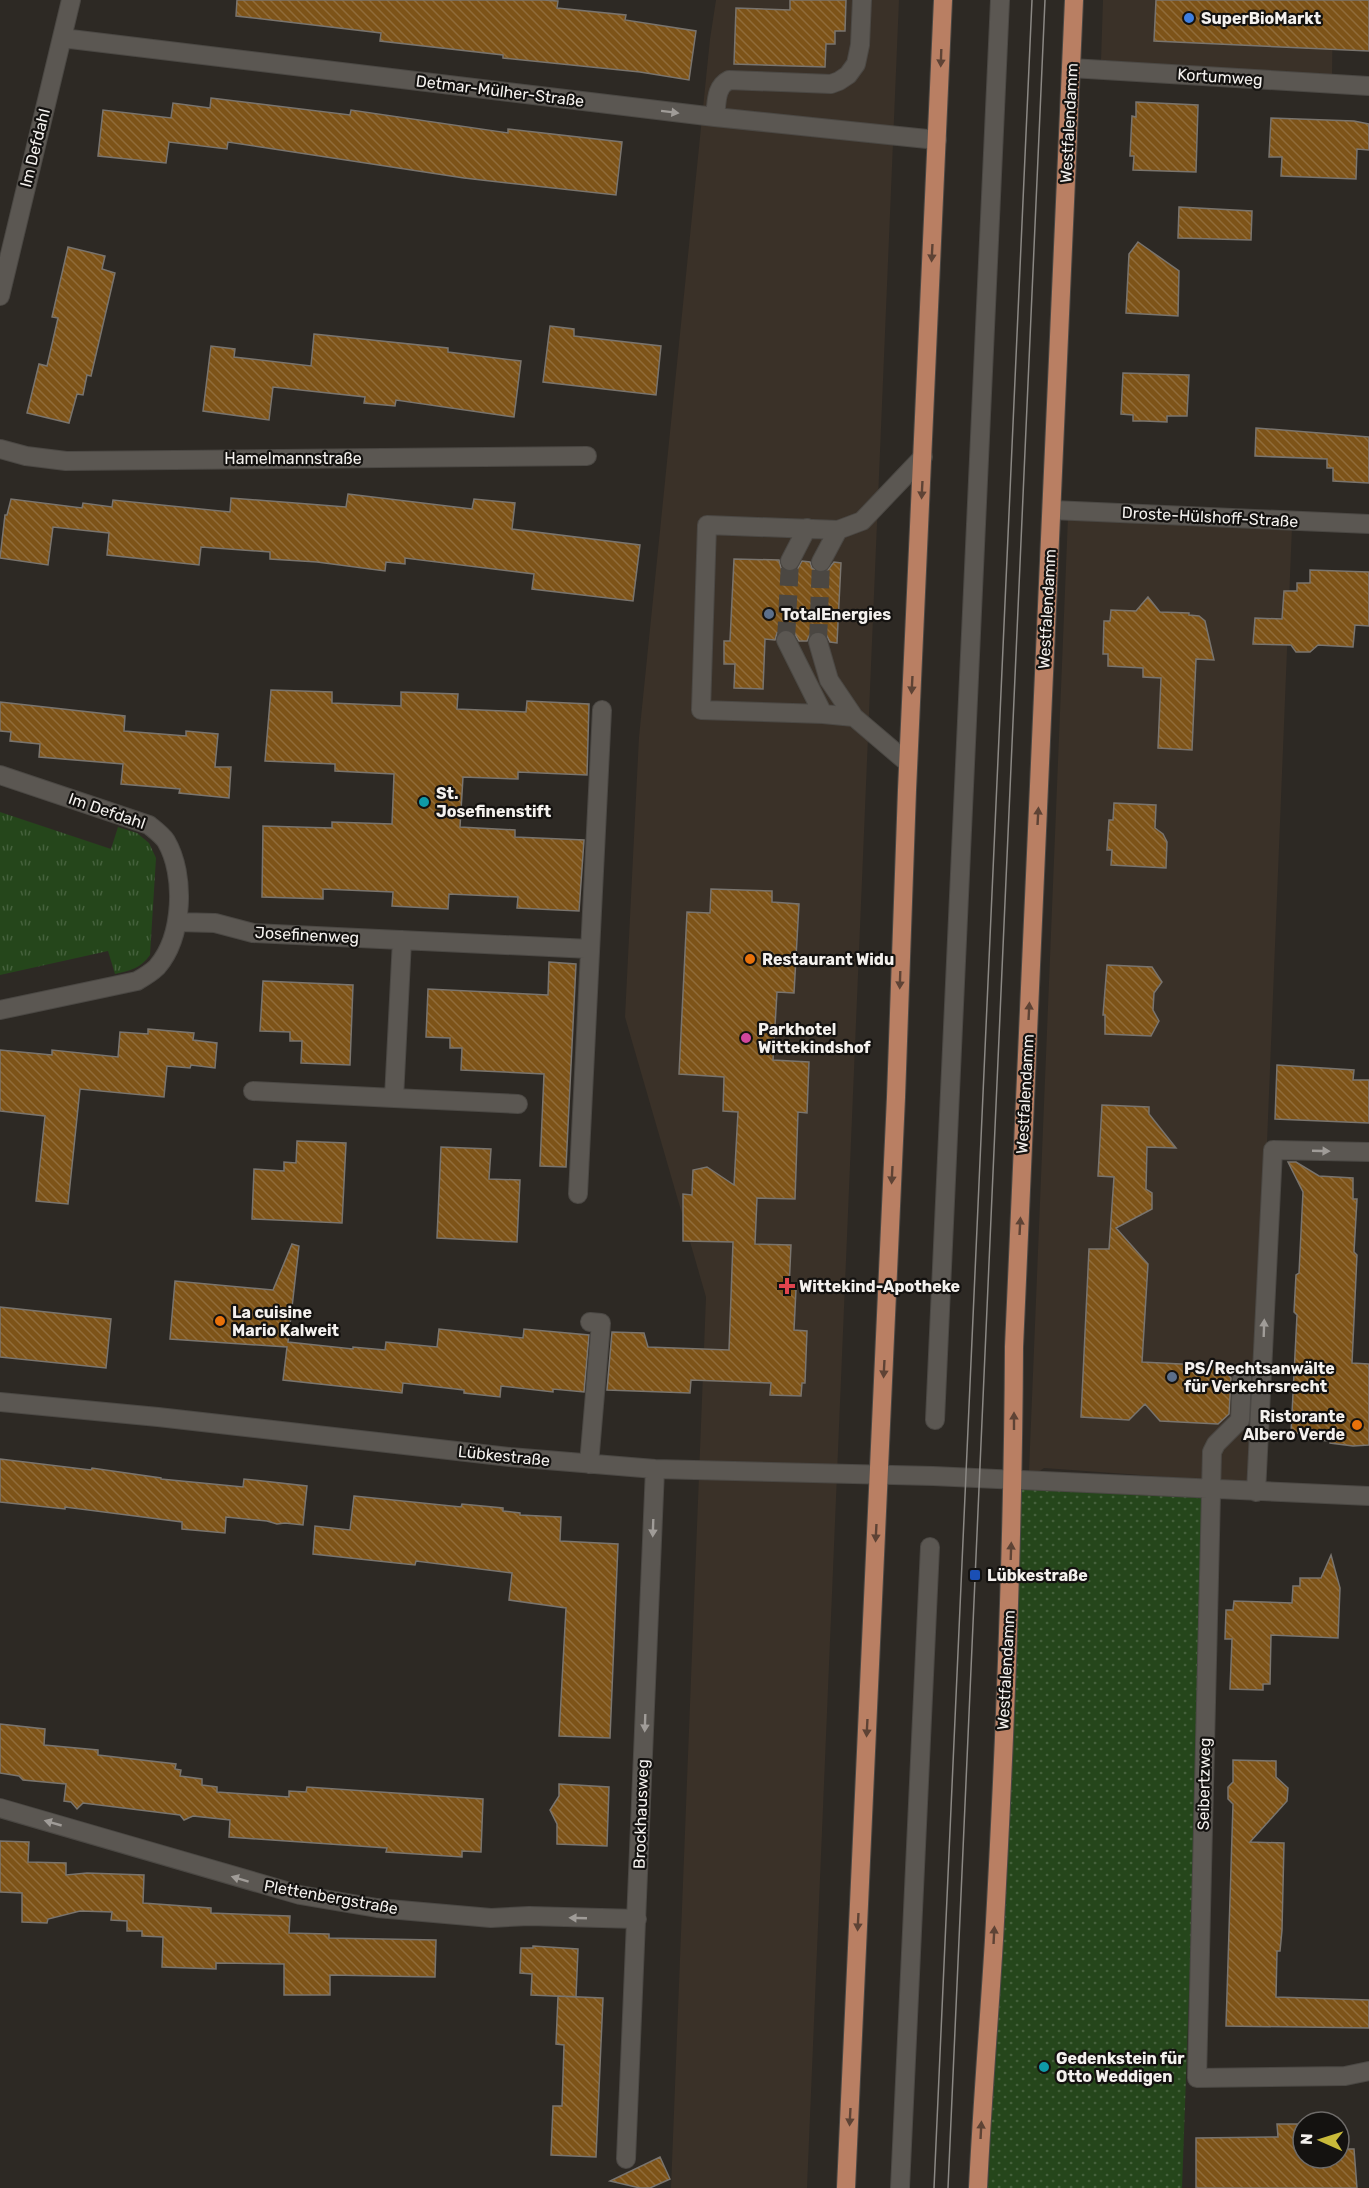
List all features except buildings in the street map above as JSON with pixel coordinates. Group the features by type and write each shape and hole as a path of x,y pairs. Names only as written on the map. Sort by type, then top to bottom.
{"main road":[{"path":"846,2188 908,763 944,0"},
{"name":"Westfalendamm","path":"978,2188 994,1928 1014,1480 1014,1347 1074,0"}],"street":[{"name":"Im Defdahl","path":"0,296 71,0"},
{"path":"715,117 718,90 723,83 729,80 831,84 848,75 856,64 860,45 862,0"},
{"path":"935,1420 1000,0"},
{"name":"Detmar-Mülher-Straße","path":"62,38 715,117 938,140"},
{"name":"Kortumweg","path":"1071,68 1369,86"},
{"name":"Hamelmannstraße","path":"0,449 26,456 66,461 587,456"},
{"path":"854,717 701,710 707,525 838,530 862,521 923,457"},
{"name":"Droste-Hülshoff-Straße","path":"1052,510 1369,524"},
{"path":"790,561 807,528"},
{"path":"821,562 838,530"},
{"path":"786,640 824,714"},
{"path":"818,642 829,680 854,717 908,763"},
{"path":"578,1194 602,710"},
{"name":"Im Defdahl","path":"0,775 149,825 165,839 174,860 178,891 177,922 169,947 156,968 137,981 0,1010"},
{"name":"Josefinenweg","path":"177,922 215,923 253,933 590,949"},
{"path":"394,1098 402,940"},
{"path":"253,1091 518,1104"},
{"path":"1257,1492 1273,1150 1369,1152"},
{"path":"590,1322 601,1323 590,1464"},
{"name":"Seibertzweg","path":"1242,1379 1240,1420 1216,1444 1212,1452 1197,2078 1345,2076 1369,2071"},
{"name":"Lübkestraße","path":"0,1402 158,1417 510,1458 655,1469 878,1474 1369,1496"},
{"name":"Brockhausweg","path":"627,2159 655,1469"},
{"path":"900,2188 930,1547"},
{"name":"Plettenbergstraße","path":"0,1808 272,1889 300,1895 377,1908 491,1918 529,1916 637,1919"}],"shaded area":[{"path":"716,0 899,0 807,2188 671,2188 706,1297 625,1017 639,737 710,39"},
{"path":"1103,0 1333,0 1332,77 1101,60"},
{"path":"1068,517 1292,527 1267,1143 1250,1483 1044,1468 1037,1473 1029,1471"}],"green space":[{"path":"0,812 111,849 118,827 137,833 149,843 156,858 150,955 143,963 115,974 108,951 0,975"},
{"path":"1021,1488 1207,1497 1182,2188 988,2188"}],"tunnel":[{"path":"786,640 790,561"},
{"path":"818,642 821,562"}],"tram line":[{"path":"934,2188 1032,0"},
{"path":"948,2188 1045,0"}],"place":[{"name":"SuperBioMarkt","path":"1189,18"},
{"name":"TotalEnergies","path":"769,614"},
{"name":"St. Josefinenstift","path":"424,802"},
{"name":"Restaurant Widu","path":"750,959"},
{"name":"Parkhotel Wittekindshof","path":"746,1038"},
{"name":"Wittekind-Apotheke","path":"787,1286"},
{"name":"La cuisine Mario Kalweit","path":"220,1321"},
{"name":"PS/Rechtsanwälte für Verkehrsrecht","path":"1172,1377"},
{"name":"Ristorante Albero Verde","path":"1357,1425"},
{"name":"Lübkestraße","path":"975,1575"},
{"name":"Gedenkstein für Otto Weddigen","path":"1044,2067"}]}
